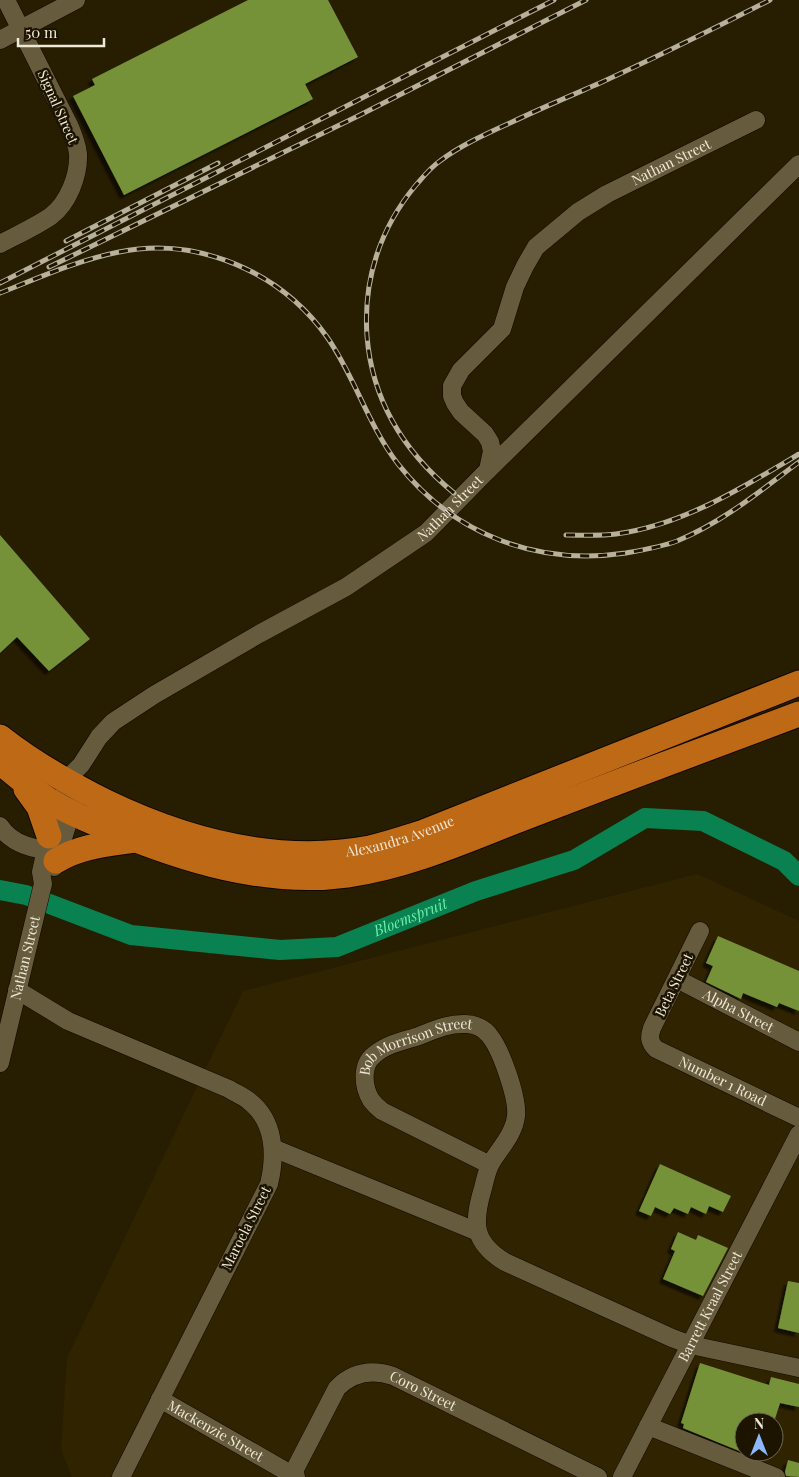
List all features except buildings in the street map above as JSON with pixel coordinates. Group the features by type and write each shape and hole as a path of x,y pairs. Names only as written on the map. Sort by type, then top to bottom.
{"highway":[{"name":"Alexandra Avenue","path":"0,736 31,760 76,779 123,810 165,828 222,844 282,853 324,853 372,848 421,833 799,683"},
{"name":"Alexandra Avenue","path":"7,768 34,790 65,810 170,852 217,866 292,877 319,877 375,870 439,851 799,714"},
{"path":"7,768 39,808 52,850 65,855 77,850 136,840"}],"street":[{"name":"Signal Street","path":"0,244 52,215 63,203 71,188 76,172 78,155 69,125 6,0"},
{"path":"0,40 76,0"},
{"name":"Nathan Street","path":"0,1063 42,888 51,874 52,850 76,779 99,737 125,714 154,695 259,634 346,587 426,533 488,470 492,451 490,442 485,434 461,412 452,396 452,386 461,370 502,329 515,288 536,247 578,212 607,194 756,120"},
{"path":"488,470 799,164"},
{"path":"0,826 5,834 13,840 52,850"},
{"name":"Beta Street","path":"650,1040 652,1028 700,931"},
{"name":"Alpha Street","path":"677,979 799,1042"},
{"name":"Maroela Street","path":"17,990 68,1021 229,1089 250,1102 262,1115 271,1132 273,1166 269,1184 121,1477"},
{"name":"Bob Morrison Street","path":"478,1232 476,1217 490,1165 512,1131 516,1118 516,1103 513,1089 489,1034 480,1027 468,1023 450,1025 385,1048 372,1056 366,1066 364,1078 366,1089 372,1101 382,1111 490,1165"},
{"name":"Number 1 Road","path":"650,1040 656,1049 799,1118"},
{"name":"Barrett Kraal Street","path":"622,1477 799,1134"},
{"path":"273,1148 478,1232 483,1244 492,1254 505,1262 650,1329 691,1345 799,1368"},
{"name":"Coro Street","path":"294,1476 337,1388 344,1380 356,1374 382,1372 598,1477"},
{"name":"Mackenzie Street","path":"160,1399 294,1476"},
{"path":"648,1426 776,1477"}],"shaded area":[{"path":"697,874 799,921 799,1477 72,1477 61,1449 67,1358 243,991"}],"waterway":[{"name":"Bloemspruit","path":"0,890 26,895 131,935 280,950 337,947 476,891 574,860 645,818 703,821 784,861 799,876"}],"railway":[{"path":"0,283 554,0"},
{"path":"49,267 358,116 586,0"},
{"path":"454,493 420,460 394,423 376,382 370,359 366,315 371,275 384,237 403,202 433,166 465,145 643,63 770,0"},
{"path":"66,241 218,163"},
{"path":"0,293 104,255 149,248 178,249 207,255 235,264 262,277 286,294 308,314 327,337 346,368 387,449 420,489 445,510 471,527 500,540 530,549 561,555 593,556 626,553 671,543 710,525 726,515 799,462"},
{"path":"566,535 616,534 665,522 688,514 734,492 799,454"}]}
